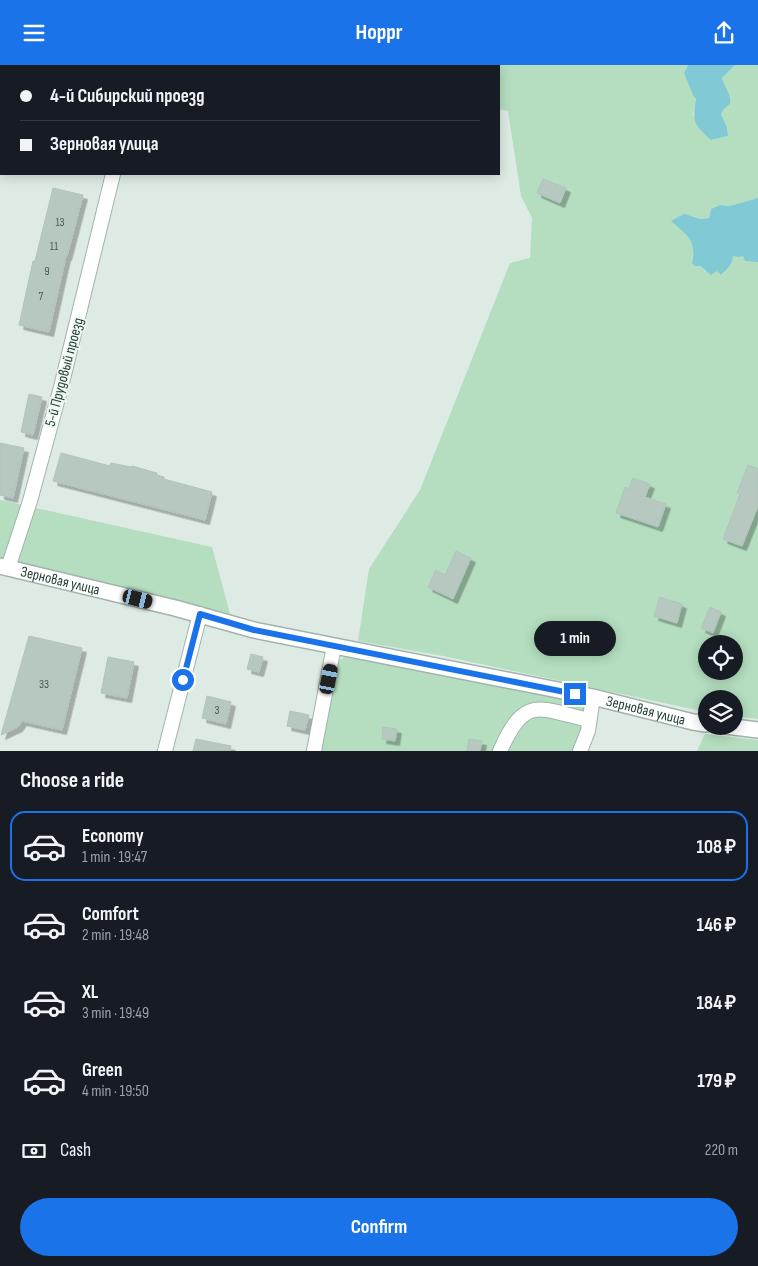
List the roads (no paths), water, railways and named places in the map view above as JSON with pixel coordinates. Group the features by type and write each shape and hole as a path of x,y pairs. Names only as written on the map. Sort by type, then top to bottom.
{"street":[{"name":"5-й Прудовый проезд","path":"4,567 30,501 61,387 113,175"},
{"name":"Зерновая улица","path":"4,567 200,614 254,630 593,697 698,723"},
{"path":"164,751 200,614"},
{"path":"314,751 334,646"},
{"path":"580,751 588,731 593,697"},
{"path":"500,751 507,736 520,717 529,711 541,709 589,720"},
{"path":"743,728 758,730"}],"water":[{"path":"688,65 735,65 722,78 730,101 730,104 721,114 727,127 728,136 711,140 698,126 694,113 696,99 684,73"},
{"path":"758,198 758,262 745,261 743,256 733,256 726,271 721,275 717,271 711,275 700,266 695,266 692,263 692,243 682,230 671,221 684,214 701,219 709,218 711,209 720,205 729,206"}]}
